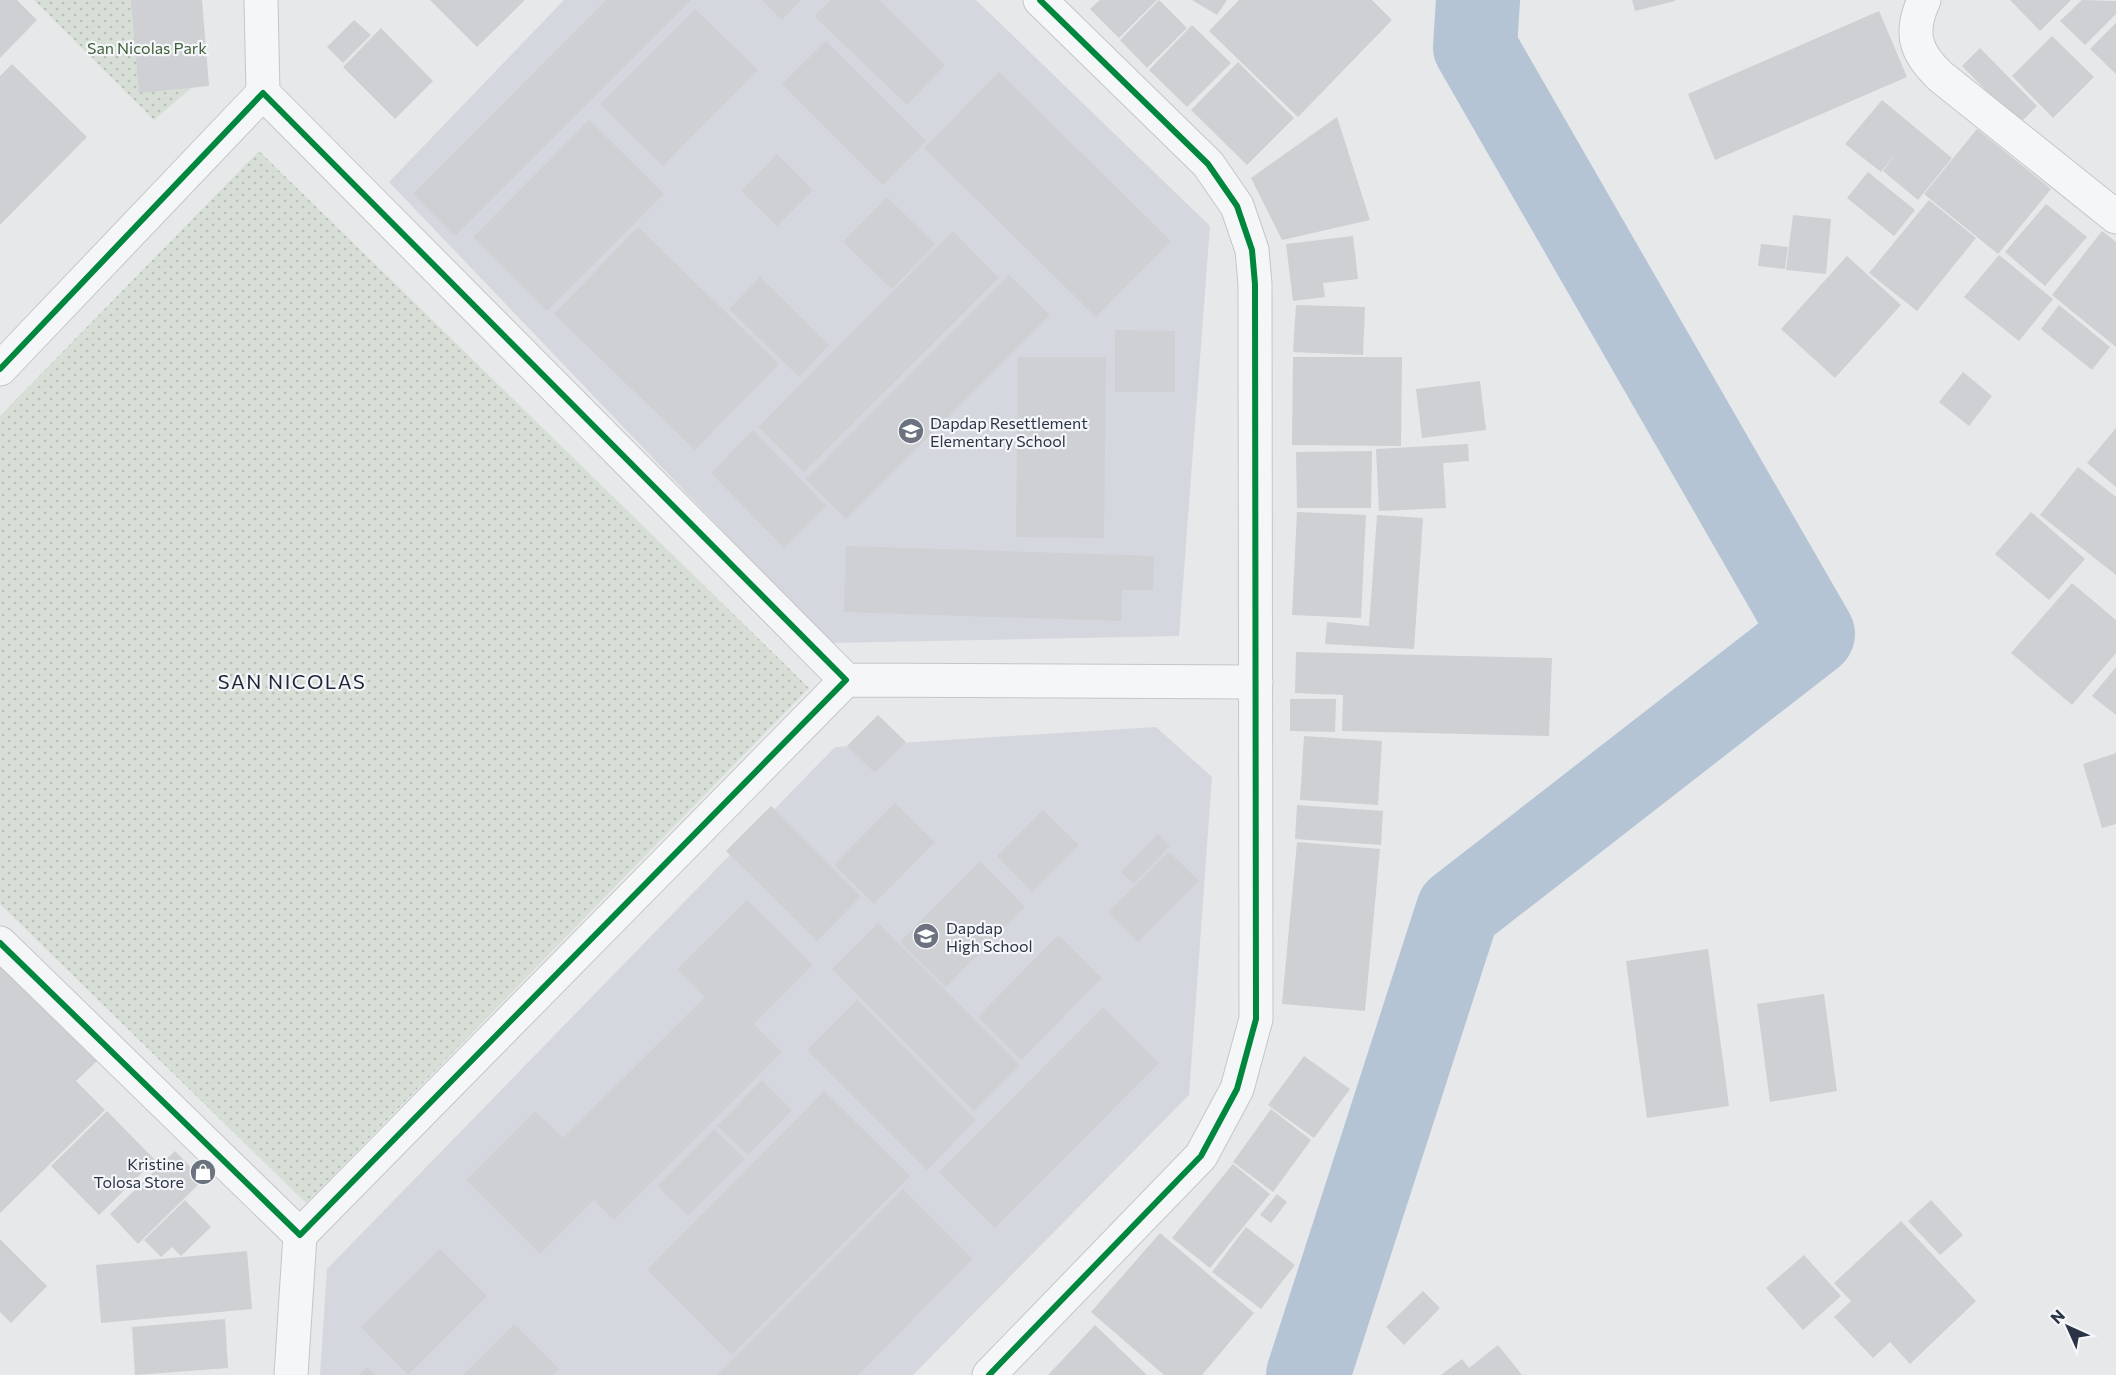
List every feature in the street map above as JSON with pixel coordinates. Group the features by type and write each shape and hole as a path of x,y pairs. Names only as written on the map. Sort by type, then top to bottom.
{"street":[{"path":"261,0 263,93 846,680 1256,682"},
{"path":"1924,0 1917,16 1916,39 1925,61 1940,76 2116,217"},
{"path":"989,1375 1201,1156 1237,1089 1256,1019 1255,284 1252,250 1237,206 1208,164 1056,6"},
{"path":"0,369 263,93"},
{"path":"291,1375 300,1235 846,680"},
{"path":"0,943 300,1235"}],"shaded area":[{"name":"Dapdap Resettlement Elementary School","path":"564,0 976,0 1210,226 1179,636 830,643 389,182"},
{"name":"Dapdap High School","path":"1156,727 1212,777 1189,1095 913,1375 320,1375 327,1269 835,747"}],"green space":[{"name":"San Nicolas Park","path":"34,0 192,0 195,85 154,120"},
{"path":"259,151 809,688 306,1203 0,904 0,416"}],"building":[{"path":"0,0 17,0 37,20 0,58"},
{"path":"131,0 202,0 209,86 139,93"},
{"path":"430,0 525,0 477,47"},
{"path":"606,0 691,0 455,236 413,194"},
{"path":"762,0 801,0 782,20"},
{"path":"831,0 879,0 945,65 907,105 814,16"},
{"path":"1100,0 1157,0 1119,38 1090,9"},
{"path":"1159,0 1187,28 1147,68 1120,40"},
{"path":"1192,0 1227,0 1217,15"},
{"path":"1239,0 1372,0 1392,20 1298,117 1209,31"},
{"path":"1632,0 1675,0 1675,1 1635,11"},
{"path":"2010,0 2071,0 2040,31"},
{"path":"2082,0 2116,1 2116,14 2085,45 2060,21"},
{"path":"695,9 758,70 663,166 600,104"},
{"path":"1879,11 1907,77 1715,160 1688,94"},
{"path":"354,20 371,35 343,63 327,47"},
{"path":"2116,23 2116,74 2090,49"},
{"path":"1192,25 1231,63 1187,107 1149,70"},
{"path":"381,28 433,81 395,119 343,67"},
{"path":"2052,36 2094,77 2053,118 2012,76"},
{"path":"826,41 926,141 883,185 782,84"},
{"path":"1980,48 2037,106 2019,124 1962,66"},
{"path":"1238,62 1294,118 1247,165 1191,110"},
{"path":"12,64 87,137 0,225 0,76"},
{"path":"999,72 1171,241 1096,317 924,148"},
{"path":"1882,100 1952,158 1918,200 1883,171 1898,151 1881,172 1845,144"},
{"path":"1337,117 1370,220 1282,240 1251,178"},
{"path":"589,120 664,194 547,311 473,237"},
{"path":"1977,129 2051,189 1998,254 1924,194"},
{"path":"777,154 813,190 777,226 741,191"},
{"path":"1868,172 1915,210 1894,236 1847,198"},
{"path":"887,197 935,244 892,289 843,242"},
{"path":"1929,200 1976,238 1917,311 1869,273"},
{"path":"2046,204 2087,237 2045,286 2005,252"},
{"path":"1793,215 1831,219 1826,274 1786,270"},
{"path":"638,227 779,364 695,450 554,314"},
{"path":"953,231 999,278 804,472 758,427"},
{"path":"2102,231 2116,242 2116,347 2052,295"},
{"path":"1353,236 1358,279 1323,283 1325,297 1293,301 1286,244"},
{"path":"1761,244 1788,247 1785,269 1758,266"},
{"path":"1999,255 2053,299 2019,341 1964,297"},
{"path":"1847,256 1901,305 1835,378 1781,329"},
{"path":"1009,275 1050,315 846,519 806,479"},
{"path":"760,277 829,345 799,377 729,309"},
{"path":"1296,305 1365,307 1363,355 1293,352"},
{"path":"2059,305 2110,347 2092,370 2041,329"},
{"path":"1115,330 1175,331 1175,392 1115,392"},
{"path":"1018,357 1106,357 1104,538 1016,537"},
{"path":"1293,357 1402,357 1401,446 1292,445"},
{"path":"1963,372 1992,396 1969,426 1939,402"},
{"path":"1480,381 1486,430 1422,438 1416,389"},
{"path":"2116,428 2116,487 2087,463"},
{"path":"753,430 826,506 784,548 711,473"},
{"path":"1468,444 1469,461 1443,463 1446,508 1379,511 1376,449"},
{"path":"1372,451 1371,508 1297,508 1296,452"},
{"path":"2078,467 2116,497 2116,575 2040,515"},
{"path":"1297,512 1366,515 1361,618 1292,615"},
{"path":"2031,512 2085,559 2049,600 1995,554"},
{"path":"1377,515 1423,518 1414,649 1325,644 1327,622 1369,626"},
{"path":"846,546 1154,556 1153,590 1122,590 1121,621 844,612"},
{"path":"2072,583 2116,620 2116,653 2072,705 2011,653"},
{"path":"1296,652 1552,658 1549,736 1342,731 1343,695 1295,693"},
{"path":"2116,667 2116,715 2092,696"},
{"path":"1290,699 1336,699 1335,732 1290,731"},
{"path":"878,715 906,742 875,773 847,746"},
{"path":"1304,736 1382,741 1378,805 1300,800"},
{"path":"2116,753 2116,824 2102,828 2083,764"},
{"path":"895,803 935,842 874,904 834,865"},
{"path":"1297,805 1383,811 1381,845 1295,839"},
{"path":"771,806 861,896 817,941 726,851"},
{"path":"1043,810 1079,845 1032,892 997,856"},
{"path":"1158,834 1170,846 1133,884 1121,872"},
{"path":"1297,842 1380,849 1365,1011 1282,1004"},
{"path":"1169,852 1199,881 1138,942 1108,912"},
{"path":"980,861 1025,907 946,987 900,942"},
{"path":"747,900 813,965 754,1024 782,1052 614,1220 594,1200 540,1254 466,1180 535,1111 563,1138 705,997 677,969"},
{"path":"878,923 1020,1065 974,1111 832,969"},
{"path":"1058,935 1102,978 1021,1060 978,1017"},
{"path":"1708,949 1729,1106 1647,1118 1626,961"},
{"path":"0,962 97,1061 76,1081 105,1110 0,1213"},
{"path":"1824,994 1837,1091 1770,1102 1757,1004"},
{"path":"857,1000 976,1120 927,1170 807,1050"},
{"path":"1103,1007 1159,1063 995,1228 939,1172"},
{"path":"1304,1056 1350,1089 1314,1138 1268,1105"},
{"path":"762,1080 792,1110 748,1155 717,1126"},
{"path":"824,1091 910,1176 732,1355 647,1270"},
{"path":"1271,1109 1311,1140 1273,1192 1233,1162"},
{"path":"107,1111 155,1160 99,1215 51,1166"},
{"path":"714,1129 745,1159 688,1216 657,1186"},
{"path":"175,1151 203,1180 138,1244 110,1214"},
{"path":"1233,1164 1270,1194 1210,1268 1172,1238"},
{"path":"903,1189 973,1259 858,1375 717,1375"},
{"path":"1277,1194 1287,1202 1271,1223 1260,1215"},
{"path":"185,1200 211,1227 181,1256 172,1247 161,1257 144,1240"},
{"path":"1931,1200 1963,1235 1940,1255 1908,1221"},
{"path":"1901,1221 1976,1301 1910,1364 1890,1342 1873,1358 1834,1317 1851,1301 1834,1283"},
{"path":"1246,1227 1295,1265 1261,1309 1212,1272"},
{"path":"1160,1233 1254,1313 1202,1375 1164,1375 1091,1312"},
{"path":"0,1239 47,1286 11,1323 0,1312"},
{"path":"440,1249 487,1296 408,1375 361,1327"},
{"path":"247,1251 252,1309 101,1323 96,1265"},
{"path":"1804,1255 1841,1296 1803,1330 1766,1288"},
{"path":"1423,1291 1440,1308 1404,1345 1386,1327"},
{"path":"225,1319 228,1368 135,1375 132,1327"},
{"path":"514,1324 559,1369 553,1375 463,1375"},
{"path":"1095,1325 1147,1375 1048,1375"},
{"path":"1498,1345 1522,1375 1441,1375 1462,1359 1469,1368"},
{"path":"367,1367 375,1375 359,1375"}],"waterway":[{"path":"1308,1375 1458,910 1813,634 1475,47 1478,0"}],"cycle path":[{"path":"989,1375 1201,1156 1237,1089 1256,1019 1255,284 1252,250 1237,206 1208,164 1040,0"},
{"path":"0,369 263,93 846,680 300,1235 0,943"}],"place":[{"name":"Dapdap Resettlement Elementary School","path":"911,431"},
{"name":"Dapdap High School","path":"926,936"},
{"name":"Kristine Tolosa Store","path":"203,1172"}],"district":[{"name":"SAN NICOLAS","path":"292,681"}]}
